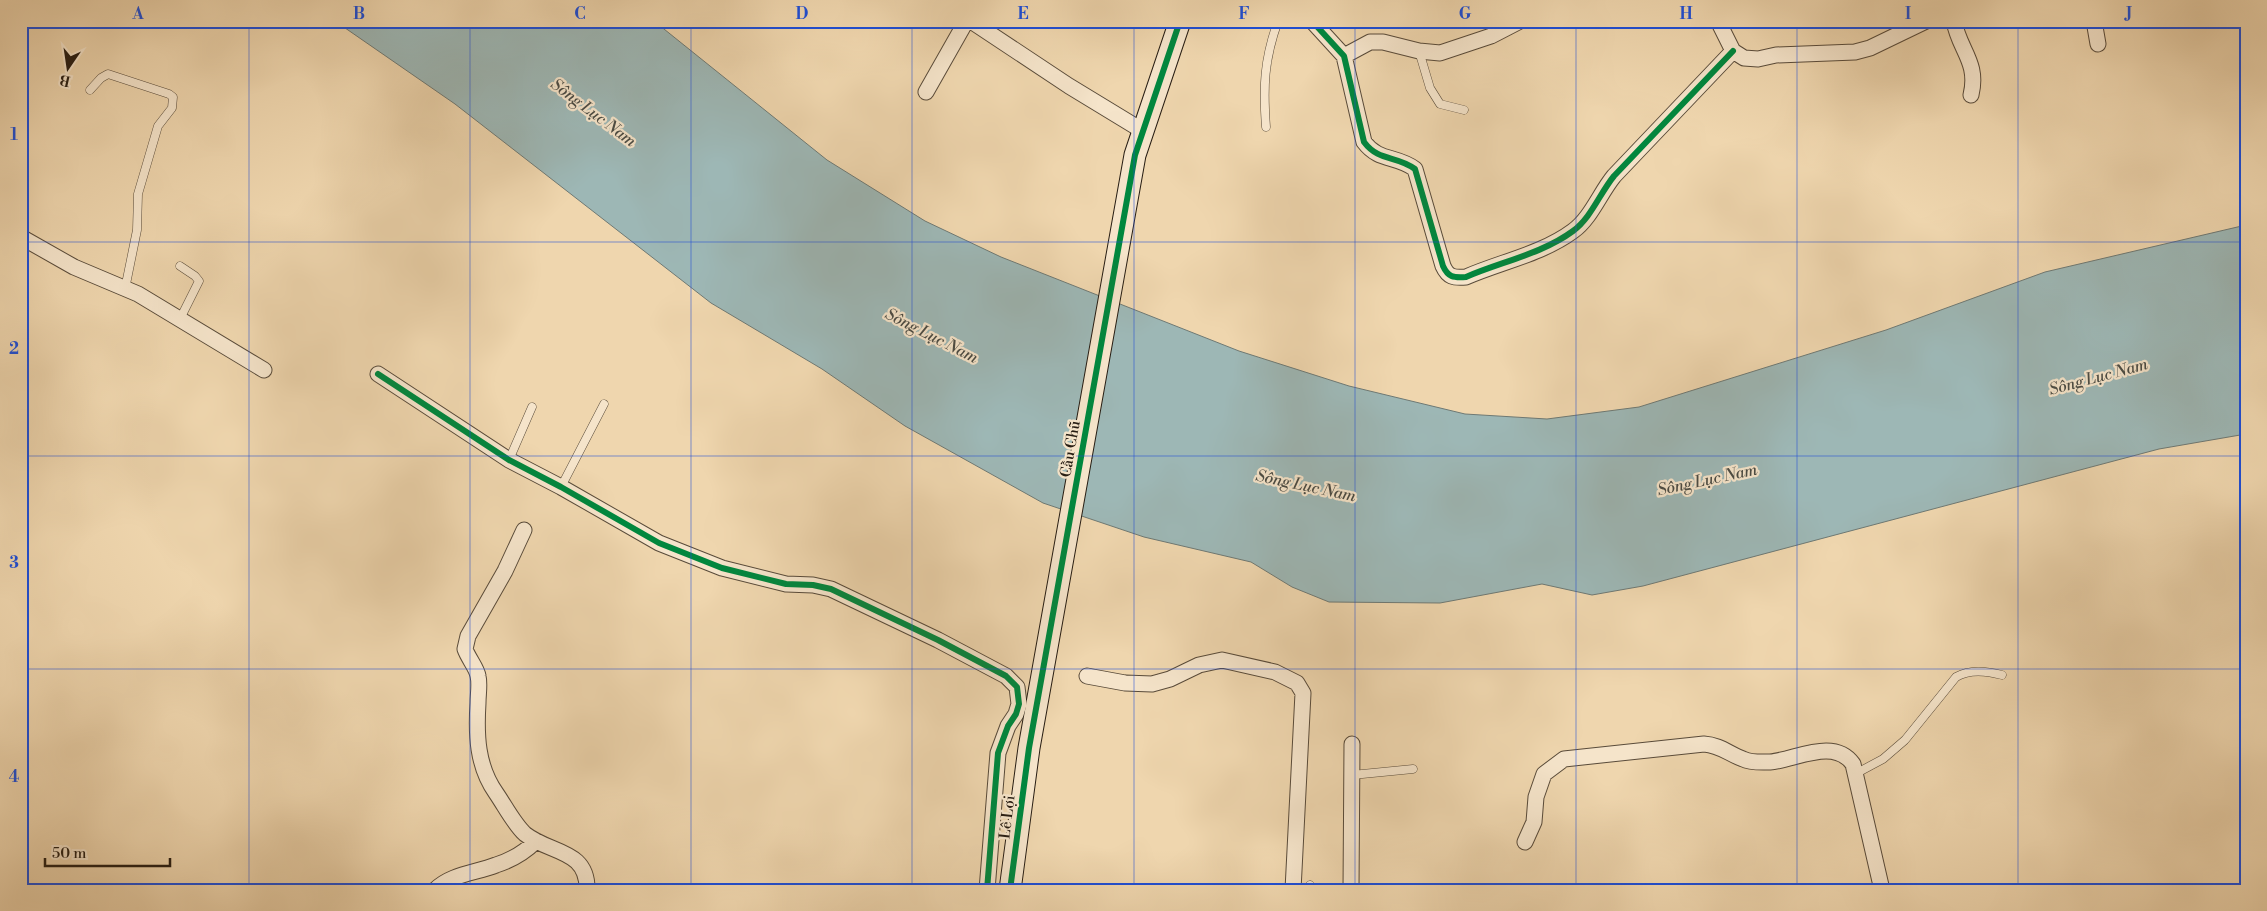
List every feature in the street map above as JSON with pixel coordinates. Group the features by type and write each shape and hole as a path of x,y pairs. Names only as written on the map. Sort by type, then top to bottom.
{"street":[{"path":"926,92 964,25 964,21"},
{"path":"971,21 1143,132"},
{"name":"Cầu Chũ","path":"1029,748 1135,155 1180,21"},
{"path":"1312,21 1344,56 1364,142 1372,152 1407,163 1415,170 1443,266 1448,275 1455,278 1466,277 1540,249 1574,231 1595,206 1602,191 1614,176 1733,51"},
{"path":"1344,56 1370,42 1382,42 1419,51 1440,53 1491,36 1520,21"},
{"path":"1718,21 1733,51 1744,58 1758,59 1776,55 1855,52 1870,48 1926,21"},
{"path":"1954,21 1956,32 1969,60 1974,80 1971,95"},
{"path":"2094,21 2098,44"},
{"path":"21,238 74,266 125,289 180,319 264,370"},
{"path":"378,374 509,460 561,487 659,543 722,568 786,584 813,585 831,589 938,640 1006,676 1017,688 1019,704 998,753 987,890"},
{"path":"524,530 468,636 464,649 478,675 477,742 482,768 491,786 524,833 545,847 572,856 583,867 587,878 587,890"},
{"path":"1087,676 1125,684 1152,684 1170,679 1199,665 1222,660 1276,672 1297,683 1303,693 1293,890"},
{"path":"1351,890 1352,744"},
{"path":"1525,842 1534,822 1536,797 1544,774 1564,759 1687,745 1711,745 1752,762 1772,762 1817,751 1840,753 1848,757 1853,764 1882,890"},
{"name":"Lê Lợi","path":"1010,890 1029,748"},
{"path":"435,890 457,876 496,865 524,853 536,841"}],"lane":[{"path":"1266,127 1263,88 1270,42 1278,21"},
{"path":"1419,51 1430,88 1440,104 1464,110"},
{"path":"90,90 100,78 108,74 169,94 173,97 174,102 172,108 158,126 138,194 137,230 125,289"},
{"path":"180,266 195,276 198,281 180,319"},
{"path":"561,487 604,404"},
{"path":"509,460 532,407"},
{"path":"1855,774 1883,759 1906,740 1956,677 1964,673 1984,671 2002,675"},
{"path":"1352,775 1413,769"}],"water":[{"name":"Sông Lục Nam","path":"335,21 654,21 827,160 925,221 1001,257 1239,351 1349,386 1465,414 1547,419 1639,407 1886,330 2045,272 2246,225 2246,434 2159,449 1643,586 1592,595 1542,584 1440,603 1329,602 1292,587 1251,562 1144,537 1043,503 905,426 822,369 711,303 455,104"}],"cycle path":[{"path":"1010,890 1029,748 1135,155 1180,21"},
{"path":"1312,21 1344,56 1364,142 1376,153 1415,169 1443,266 1449,275 1458,277 1466,277 1534,252 1573,231 1585,219 1614,176 1733,51"},
{"path":"378,374 509,460 561,487 659,543 722,568 786,584 813,585 831,589 938,640 1006,676 1017,687 1019,704 998,753 987,890"}]}
